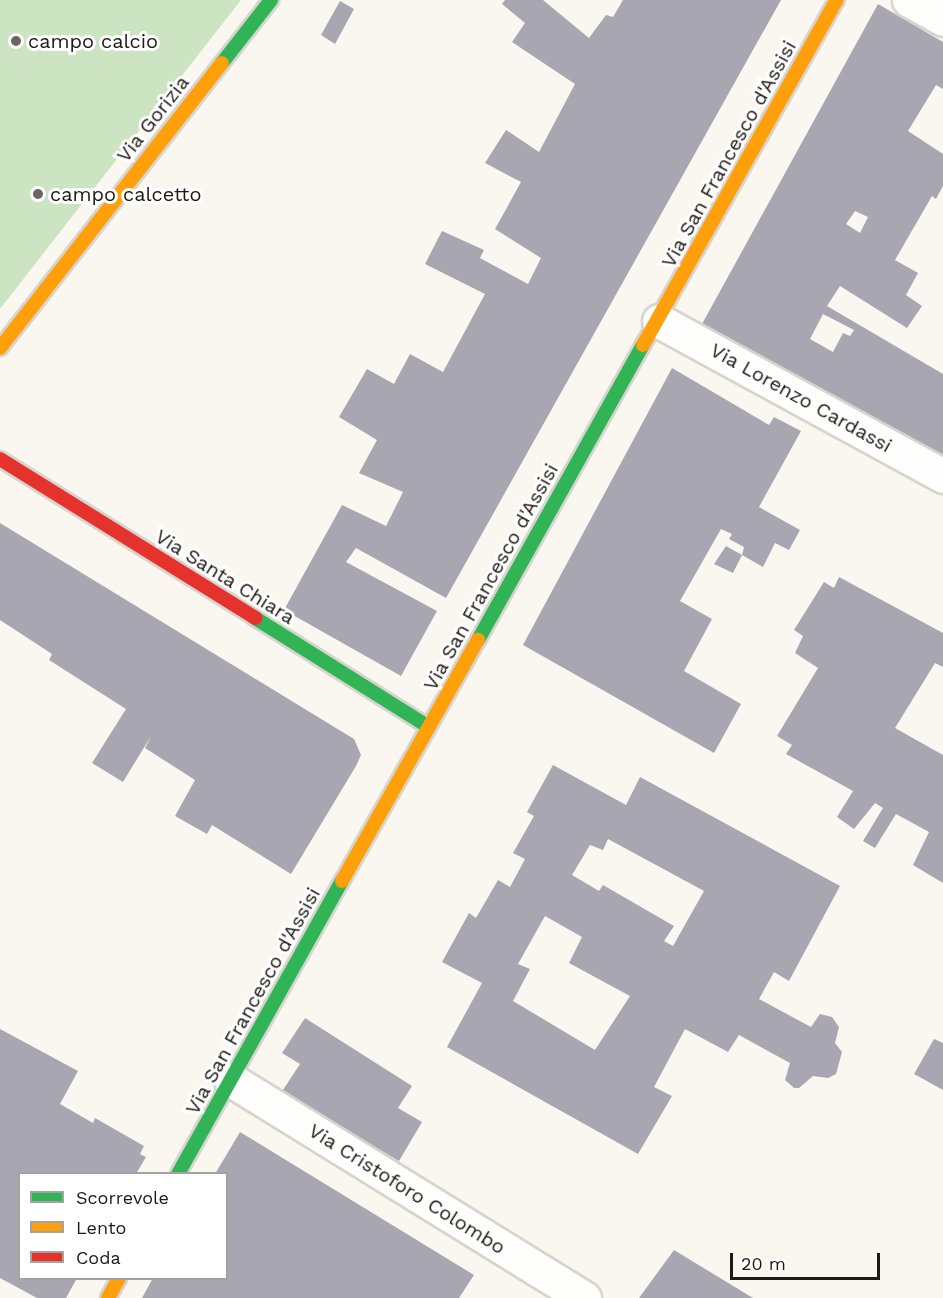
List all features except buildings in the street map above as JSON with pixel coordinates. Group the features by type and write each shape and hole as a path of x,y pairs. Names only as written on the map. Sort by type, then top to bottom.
{"main road":[{"name":"Via Gorizia","path":"0,348 271,0"},
{"name":"Via San Francesco d'Assisi","path":"179,1172 659,321 837,0"},
{"name":"Via Santa Chiara","path":"0,459 429,727"},
{"path":"108,1298 118,1280"}],"street":[{"path":"909,0 943,20"},
{"name":"Via Lorenzo Cardassi","path":"659,321 943,476"},
{"name":"Via Cristoforo Colombo","path":"231,1080 584,1298"}],"green space":[{"name":"campo calcetto","path":"0,0 241,0 0,309"}],"traffic: fast":[{"path":"222,63 271,0"},
{"path":"478,640 643,345"},
{"path":"255,618 429,727"},
{"path":"179,1172 342,881"}],"traffic: slow":[{"path":"643,345 837,0"},
{"path":"0,348 222,63"},
{"path":"342,881 478,640"},
{"path":"108,1298 118,1280"}],"traffic: jam":[{"path":"0,459 255,618"}],"place":[{"name":"campo calcio","path":"16,41"},
{"name":"campo calcetto","path":"38,194"}]}
